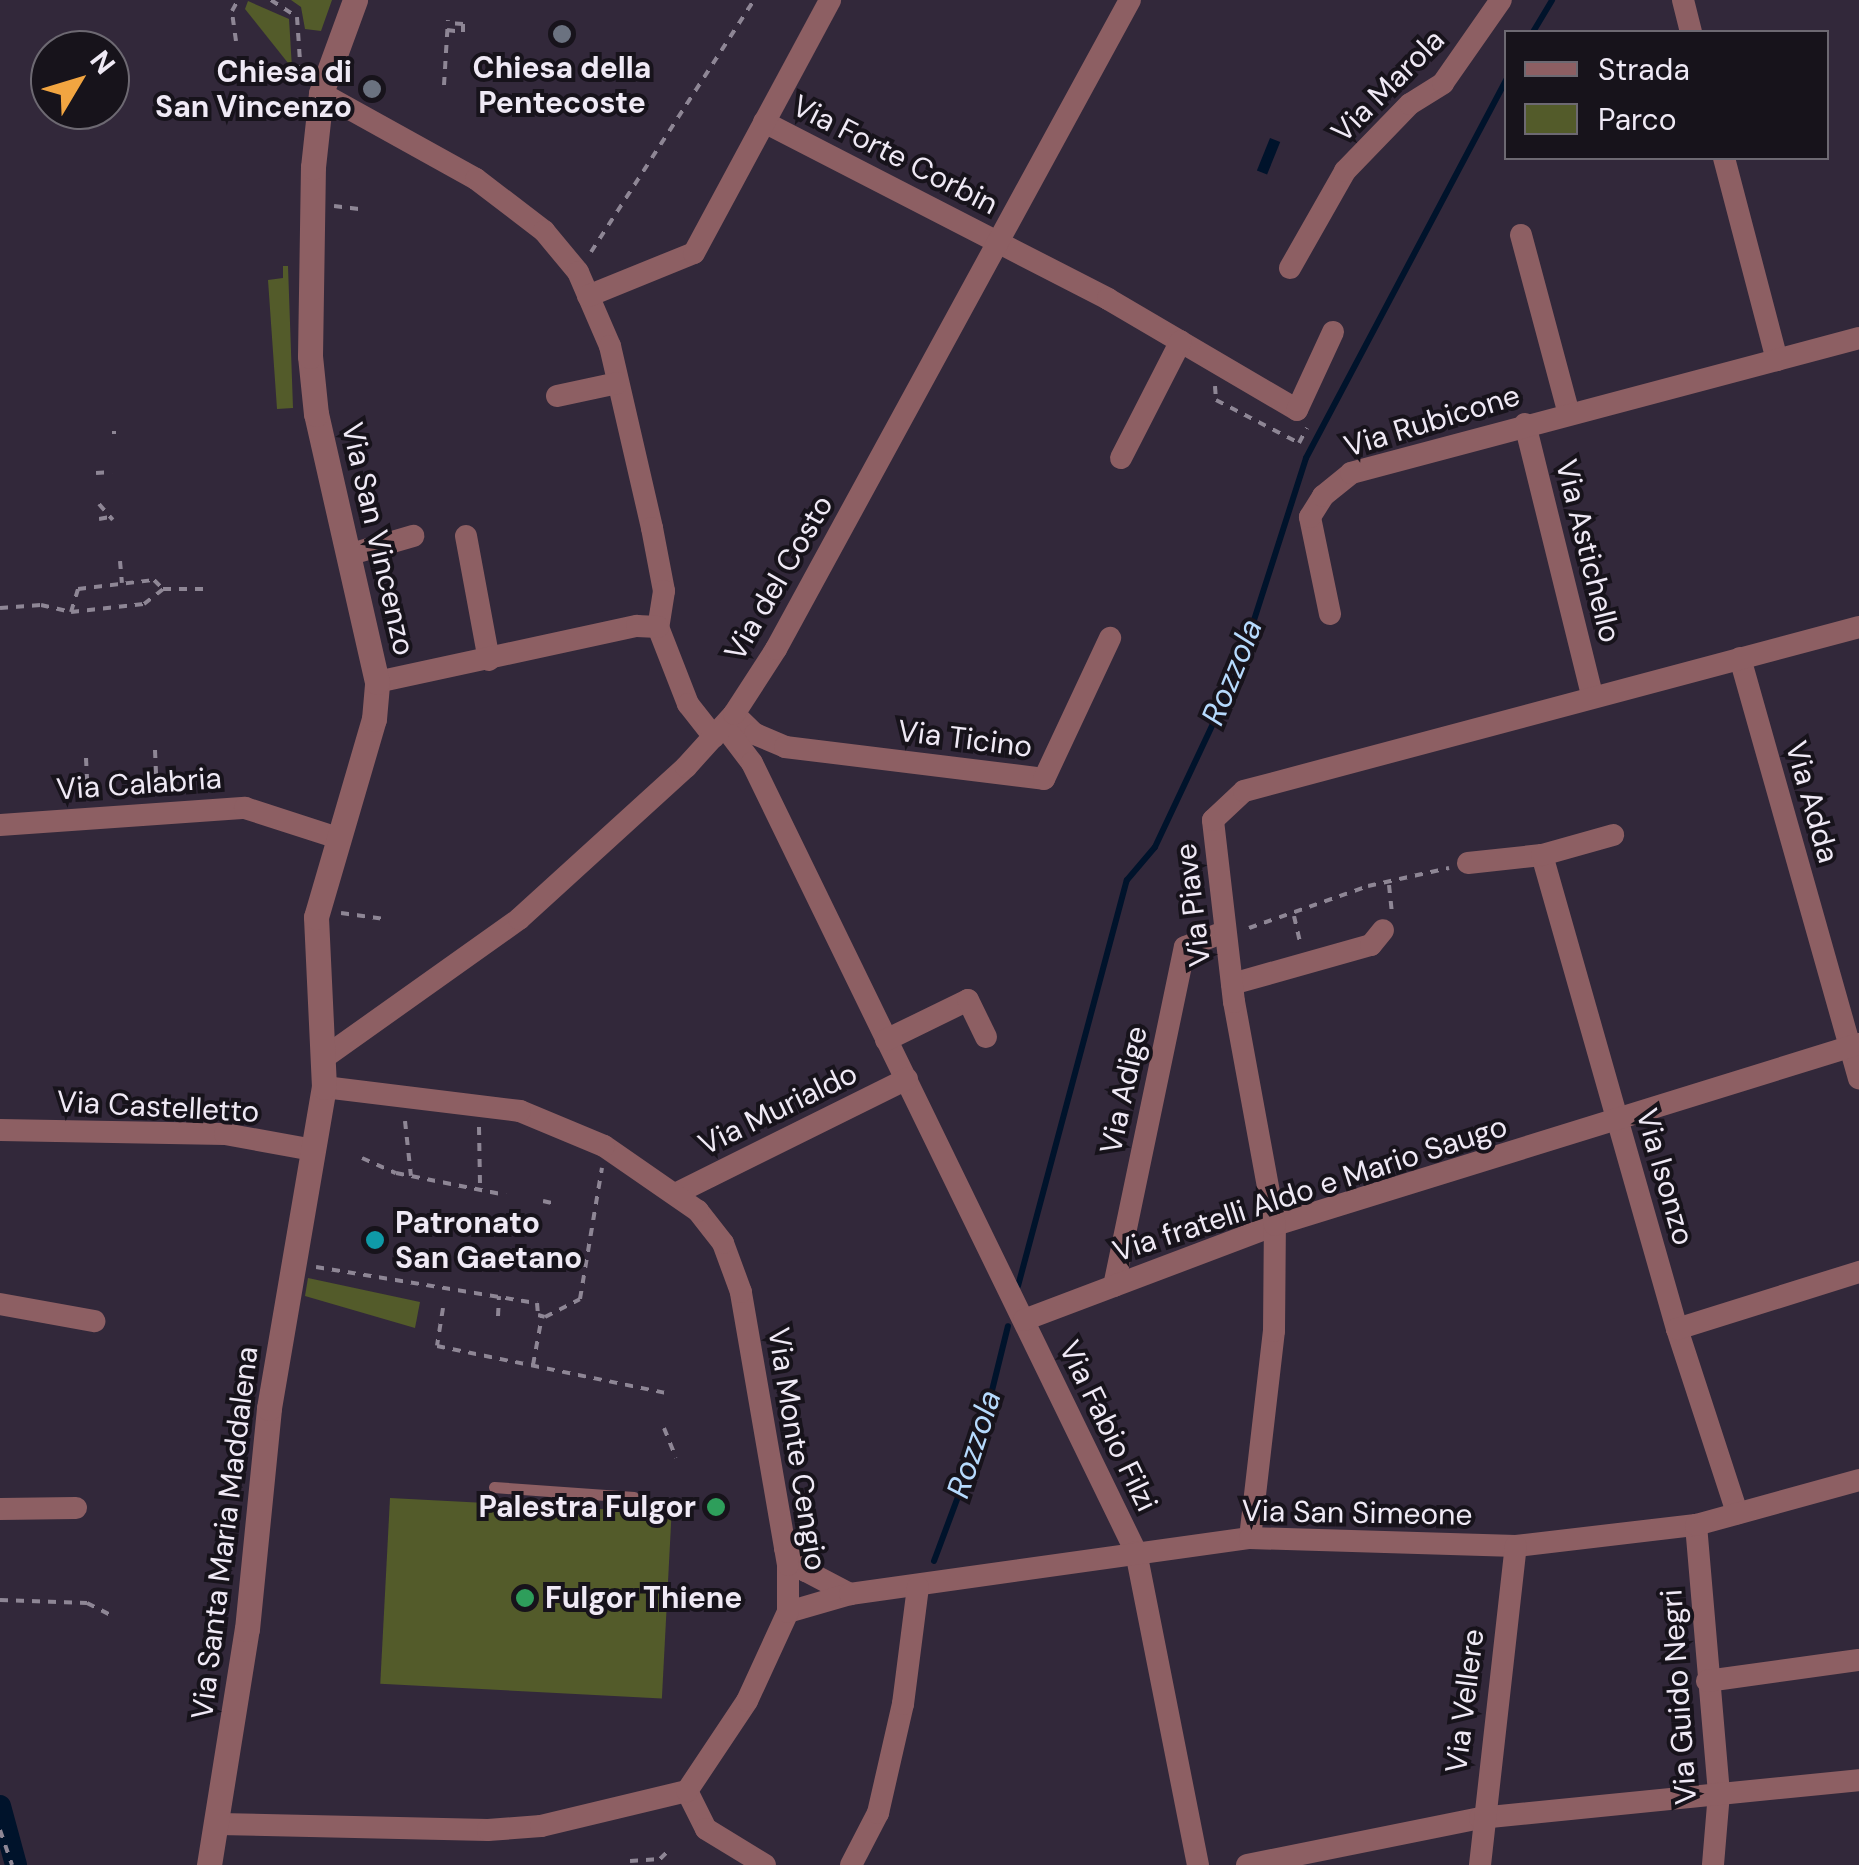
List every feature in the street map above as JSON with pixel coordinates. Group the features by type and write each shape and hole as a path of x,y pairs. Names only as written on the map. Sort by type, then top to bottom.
{"street":[{"name":"Via San Vincenzo","path":"313,1150 325,1057 316,917 374,719 377,682 351,554 326,460 310,356 312,94 355,0"},
{"path":"588,296 694,253 830,0"},
{"name":"Via del Costo","path":"325,1057 519,919 724,726 776,649 1130,0"},
{"name":"Via Marola","path":"1290,268 1346,171 1410,104 1443,83 1501,0"},
{"path":"1683,0 1690,30"},
{"path":"312,94 476,179 544,231 578,272 618,383 664,591 658,628 638,626 377,682"},
{"name":"Via Forte Corbin","path":"764,122 1181,341 1296,410 1333,332"},
{"path":"1725,160 1778,360"},
{"name":"Via Rubicone","path":"1521,235 1568,411"},
{"name":"Via Rubicone","path":"1330,614 1310,517 1323,496 1352,473 1568,411 1859,338"},
{"path":"1121,458 1181,341"},
{"path":"557,396 618,383"},
{"name":"Via Astichello","path":"1525,424 1592,694"},
{"path":"351,554 413,536"},
{"path":"466,536 489,660"},
{"name":"Via Piave","path":"1250,1538 1274,1332 1275,1226 1224,932 1213,820 1244,791 1592,694 1859,627"},
{"name":"Via Fabio Filzi","path":"658,628 688,704 724,726 752,763 1136,1552 1198,1865"},
{"name":"Via Ticino","path":"724,726 784,747 1044,779 1110,638"},
{"name":"Via Adda","path":"1740,658 1855,1046 1859,1078"},
{"name":"Via Calabria","path":"0,825 245,808 338,838"},
{"path":"1468,863 1542,855 1613,835"},
{"name":"Via Isonzo","path":"1542,855 1676,1329 1737,1512"},
{"path":"1232,984 1371,945 1383,930"},
{"name":"Via Adige","path":"1114,1286 1185,948 1224,932"},
{"path":"886,1040 968,1000 986,1037"},
{"name":"Via fratelli Aldo e Mario Saugo","path":"1024,1320 1275,1226 1855,1046"},
{"name":"Via Murialdo","path":"676,1194 907,1080"},
{"name":"Via Monte Cengio","path":"324,1087 520,1112 604,1146 676,1194 714,1229 736,1274 784,1544 788,1612 746,1701 686,1791"},
{"name":"Via Castelletto","path":"0,1130 224,1134 313,1150"},
{"name":"Via Santa Maria Maddalena","path":"210,1865 219,1824 270,1408 313,1150"},
{"path":"1676,1329 1859,1272"},
{"path":"0,1304 94,1321"},
{"name":"Via San Simeone","path":"788,1612 850,1594 918,1588 1136,1552 1250,1538 1516,1546 1696,1525 1859,1480"},
{"path":"0,1509 76,1508"},
{"name":"Via Guido Negri","path":"1696,1525 1719,1792 1714,1865"},
{"path":"784,1544 806,1572 850,1594"},
{"name":"Via Vellere","path":"1480,1865 1480,1818 1516,1546"},
{"path":"851,1865 878,1812 903,1704 918,1588"},
{"path":"1707,1681 1859,1660"},
{"path":"1247,1865 1480,1818 1859,1780"},
{"path":"219,1824 488,1830 558,1822 686,1791 706,1829 765,1865"}],"lane":[{"path":"494,1487 634,1497"}],"path":[{"path":"236,41 232,11 238,0"},
{"path":"271,0 297,17 312,94"},
{"path":"578,272 754,0"},
{"path":"444,86 447,30 448,21 463,24 463,32 447,30"},
{"path":"323,204 359,209"},
{"path":"96,473 112,472"},
{"path":"99,504 112,519 99,519"},
{"path":"120,561 122,584"},
{"path":"70,612 78,589 154,580 163,589"},
{"path":"0,608 41,605 70,612 144,604 163,589 207,589"},
{"path":"154,750 156,792"},
{"path":"86,758 88,798"},
{"path":"1224,932 1294,916 1338,896 1468,863"},
{"path":"1383,930 1396,906 1390,885"},
{"path":"316,917 348,912 385,920"},
{"path":"1294,916 1305,964"},
{"path":"479,1108 480,1190"},
{"path":"405,1121 410,1176"},
{"path":"362,1158 410,1176 506,1195"},
{"path":"542,1316 580,1300 604,1158"},
{"path":"543,1201 552,1203"},
{"path":"311,1267 536,1304 542,1316 533,1364"},
{"path":"498,1316 499,1296"},
{"path":"443,1308 437,1346 670,1394"},
{"path":"664,1428 676,1458"},
{"path":"0,1600 87,1602 114,1617"},
{"path":"0,1830 12,1865"},
{"path":"634,1862 660,1860 669,1850"}],"green space":[{"path":"291,0 332,0 321,31 305,29 301,7"},
{"path":"248,1 289,19 292,68 245,9"},
{"path":"283,266 288,266 293,408 277,409 268,280 283,278"},
{"path":"308,1278 420,1302 415,1328 305,1296"},
{"name":"Fulgor Thiene","path":"390,1498 672,1513 662,1699 380,1684"}],"water":[{"path":"1270,138 1280,142 1267,175 1257,170"}],"waterway":[{"name":"Rozzola","path":"1534,30 1552,0"},
{"name":"Rozzola","path":"1018,1286 1127,880 1155,847 1237,673 1306,458 1504,84"},
{"name":"Rozzola","path":"934,1561 981,1435 1008,1326"},
{"path":"0,1806 16,1865"}],"place":[{"name":"Chiesa della Pentecoste","path":"562,34"},
{"name":"Chiesa di San Vincenzo","path":"372,89"},
{"name":"Patronato San Gaetano","path":"375,1240"},
{"name":"Palestra Fulgor","path":"716,1507"},
{"name":"Fulgor Thiene","path":"525,1598"}]}
